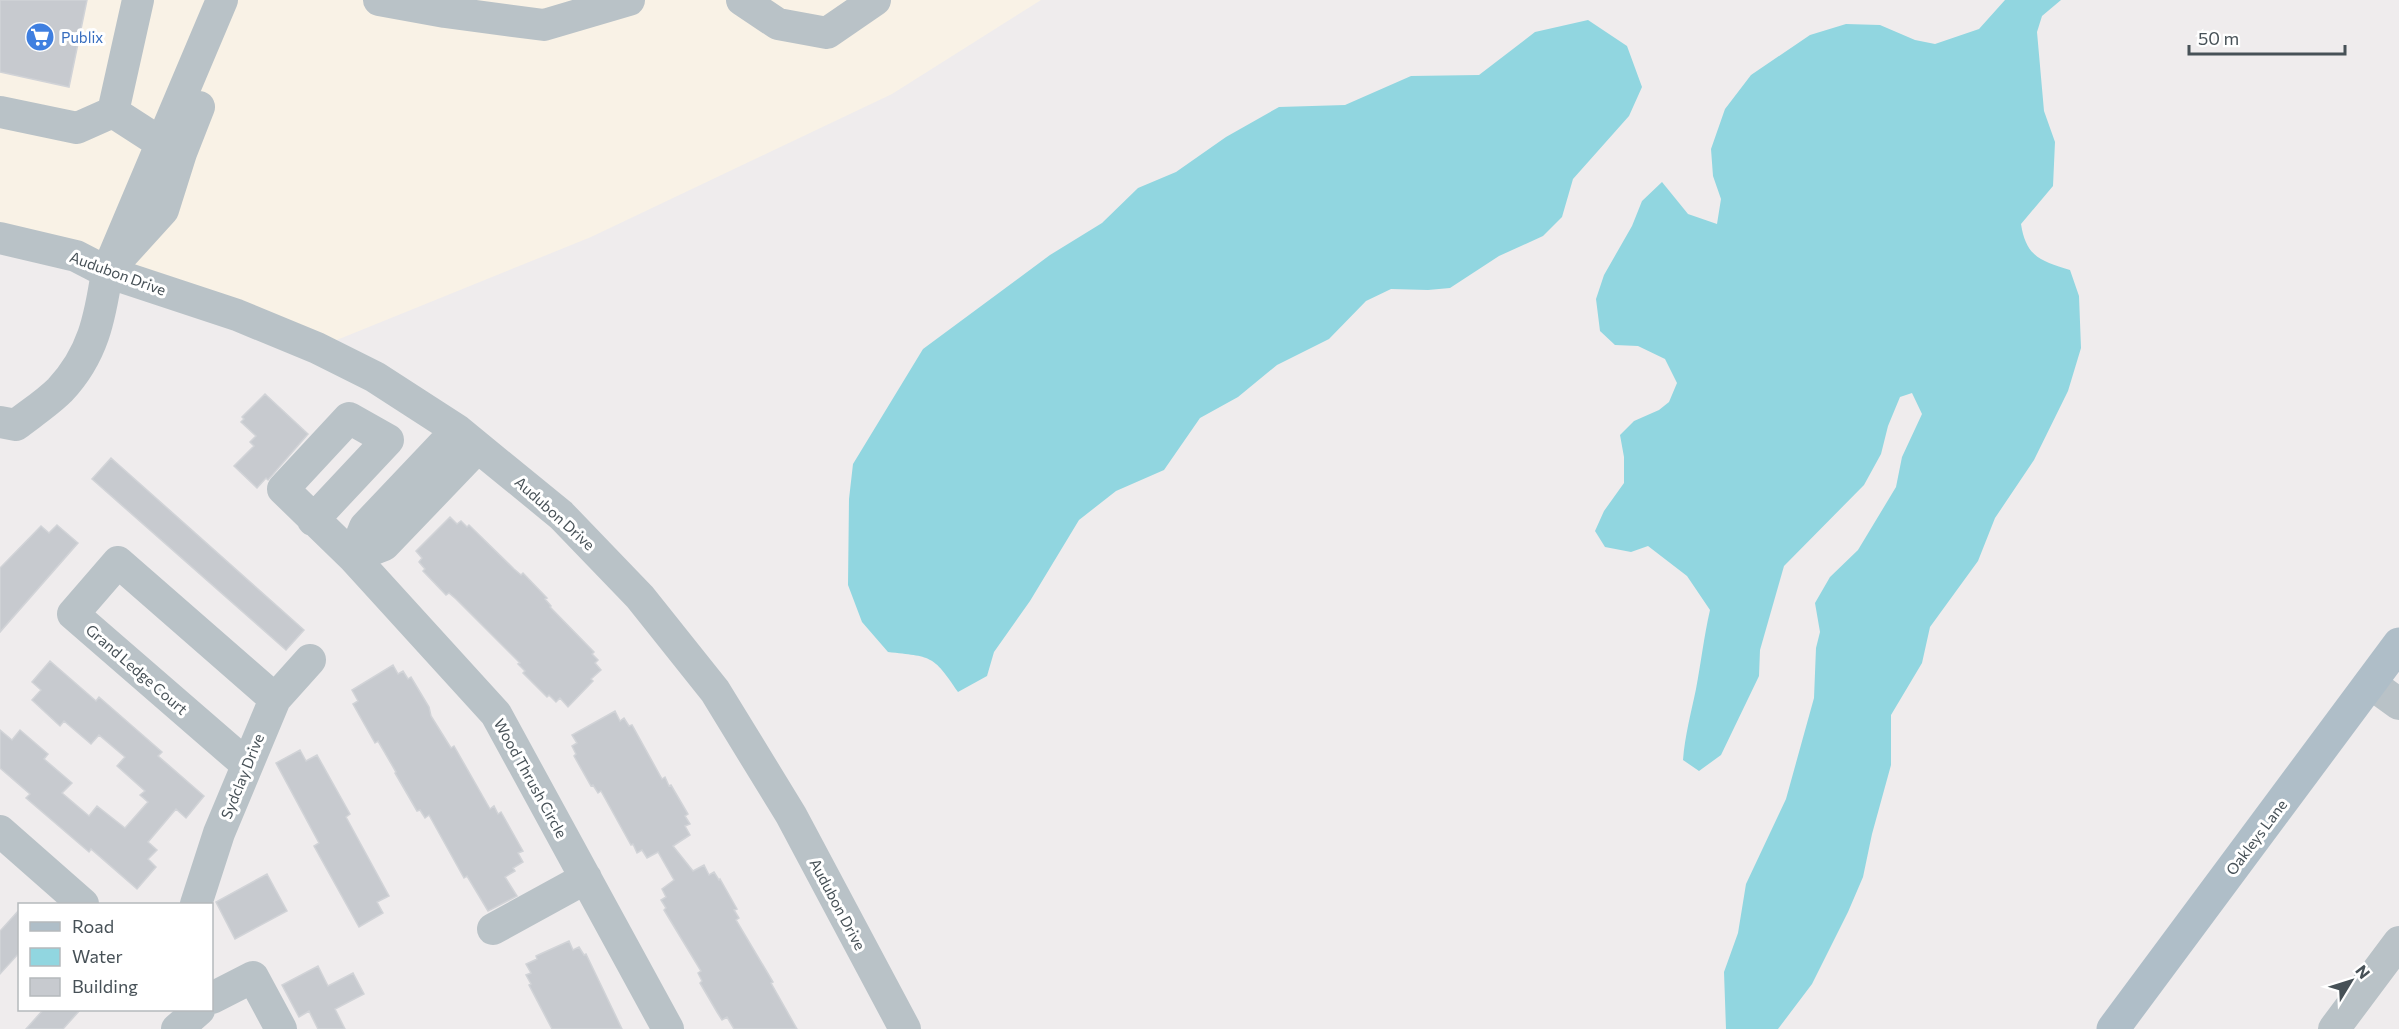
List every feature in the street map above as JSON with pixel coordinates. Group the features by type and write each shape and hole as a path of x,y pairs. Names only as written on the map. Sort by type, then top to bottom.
{"main road":[{"name":"Oakleys Lane","path":"2114,1029 2370,683 2398,649"}],"street":[{"path":"113,112 138,0"},
{"path":"0,422 16,425 59,391 84,360 99,320 107,272 222,0"},
{"path":"379,0 445,12 544,25 623,1"},
{"path":"742,0 778,24 827,33 875,0"},
{"path":"107,272 163,210 181,153 203,97 208,32"},
{"path":"0,112 77,128 113,112"},
{"path":"113,112 162,143"},
{"name":"Audubon Drive","path":"0,238 76,256 107,272 237,315 317,348 375,377 467,439 561,515 600,554 663,624 715,691 791,815 905,1029"},
{"name":"Wood Thrush Circle","path":"313,520 388,440 349,418 283,489 313,520 353,557 496,714 668,1029"},
{"path":"353,557 365,527 467,439"},
{"name":"Grand Ledge Court","path":"246,764 73,614 118,562 275,699"},
{"name":"Sydclay Drive","path":"196,903 219,833 275,699 310,660"},
{"path":"2370,683 2399,704"},
{"path":"6,846 82,903"},
{"path":"493,929 586,878"},
{"path":"2334,1029 2399,942"},
{"path":"213,997 253,976 281,1029"},
{"path":"165,1029 168,1011"},
{"path":"177,1029 198,1011"}],"shaded area":[{"path":"0,0 1041,0 892,94 591,237 317,348 0,238"}],"water":[{"path":"2005,0 2061,0 2042,16 2037,32 2044,111 2055,142 2053,186 2021,224 2027,244 2036,256 2070,270 2079,296 2081,348 2068,391 2034,460 1995,518 1978,561 1930,627 1922,663 1891,715 1891,765 1863,877 1812,984 1778,1029 1726,1029 1724,972 1738,933 1746,884 1786,799 1814,698 1816,648 1820,632 1815,603 1830,577 1858,550 1896,487 1902,457 1922,414 1912,393 1900,397 1888,426 1881,454 1864,485 1784,566 1760,650 1759,676 1721,755 1699,771 1683,760 1710,610 1687,576 1648,546 1631,552 1605,547 1595,531 1604,511 1624,483 1624,457 1620,435 1634,421 1659,410 1669,402 1677,383 1665,359 1638,346 1615,345 1600,331 1596,299 1604,275 1632,226 1642,201 1662,182 1688,214 1717,224 1721,199 1713,176 1711,149 1725,109 1751,75 1810,35 1846,24 1880,25 1915,40 1935,44 1979,29"},
{"path":"1588,20 1627,46 1642,87 1629,116 1573,179 1562,217 1543,236 1499,256 1450,288 1391,289 1366,301 1329,339 1277,365 1238,397 1200,418 1164,470 1116,491 1079,520 1030,601 994,652 987,676 958,692 936,664 914,655 888,652 862,622 848,585 849,499 853,464 923,349 1050,255 1102,223 1138,188 1176,172 1226,137 1279,107 1345,105 1411,76 1479,75 1535,32"}],"building":[{"name":"Publix","path":"0,0 87,0 69,87 0,72"},
{"path":"265,394 308,434 268,480 266,478 257,488 234,466 254,446 250,442 256,436 241,422 244,419 242,417"},
{"path":"111,458 304,630 286,650 92,479"},
{"path":"450,517 457,524 461,521 467,527 469,525 514,569 521,575 523,573 547,598 545,599 550,607 594,652 592,654 598,660 595,663 601,670 568,707 560,698 556,702 549,695 547,697 523,673 525,671 518,664 520,663 456,599 449,593 446,595 423,571 425,569 419,562 422,558 416,551"},
{"path":"57,525 78,543 0,632 0,568 41,526 49,533"},
{"path":"50,661 96,701 99,697 162,752 158,756 204,796 186,818 176,809 148,842 157,850 148,859 156,867 137,889 91,849 89,852 26,798 30,794 0,768 0,730 12,740 20,730 48,754 44,759 72,783 62,793 89,816 97,806 125,828 148,802 140,795 145,791 117,766 125,757 99,735 91,744 64,721 60,726 32,700 41,690 32,682"},
{"path":"393,665 398,674 403,671 408,679 411,677 429,707 431,716 451,748 454,746 490,809 494,806 498,814 501,812 523,851 518,853 523,862 505,877 517,896 488,911 467,876 464,878 429,815 425,818 420,810 417,811 378,741 375,743 353,704 358,701 352,690"},
{"path":"615,711 620,721 624,718 629,726 632,725 662,779 665,777 669,786 671,785 688,814 685,816 690,824 685,826 690,835 673,846 693,871 704,865 709,875 714,872 720,879 737,909 734,910 739,918 736,920 773,982 771,983 797,1029 734,1029 727,1017 722,1020 700,983 702,981 698,973 701,971 664,910 666,908 661,900 666,897 662,889 674,880 658,852 647,858 642,850 637,853 601,791 598,793 593,785 591,786 574,756 576,754 572,746 577,743 572,735"},
{"path":"300,750 306,761 317,755 350,814 346,817 389,896 377,902 383,913 359,927 314,846 319,843 276,763"},
{"path":"267,874 287,911 235,939 216,902"},
{"path":"18,911 18,954 0,974 0,931"},
{"path":"569,941 573,950 579,947 584,955 586,954 622,1029 552,1029 529,985 531,984 526,975 531,973 526,964 537,959 536,956"},
{"path":"318,966 328,986 353,973 364,994 335,1009 345,1029 318,1029 309,1011 299,1017 282,985"},
{"path":"42,1011 79,1011 63,1029 26,1029"}],"place":[{"name":"Publix","path":"40,37"}]}
